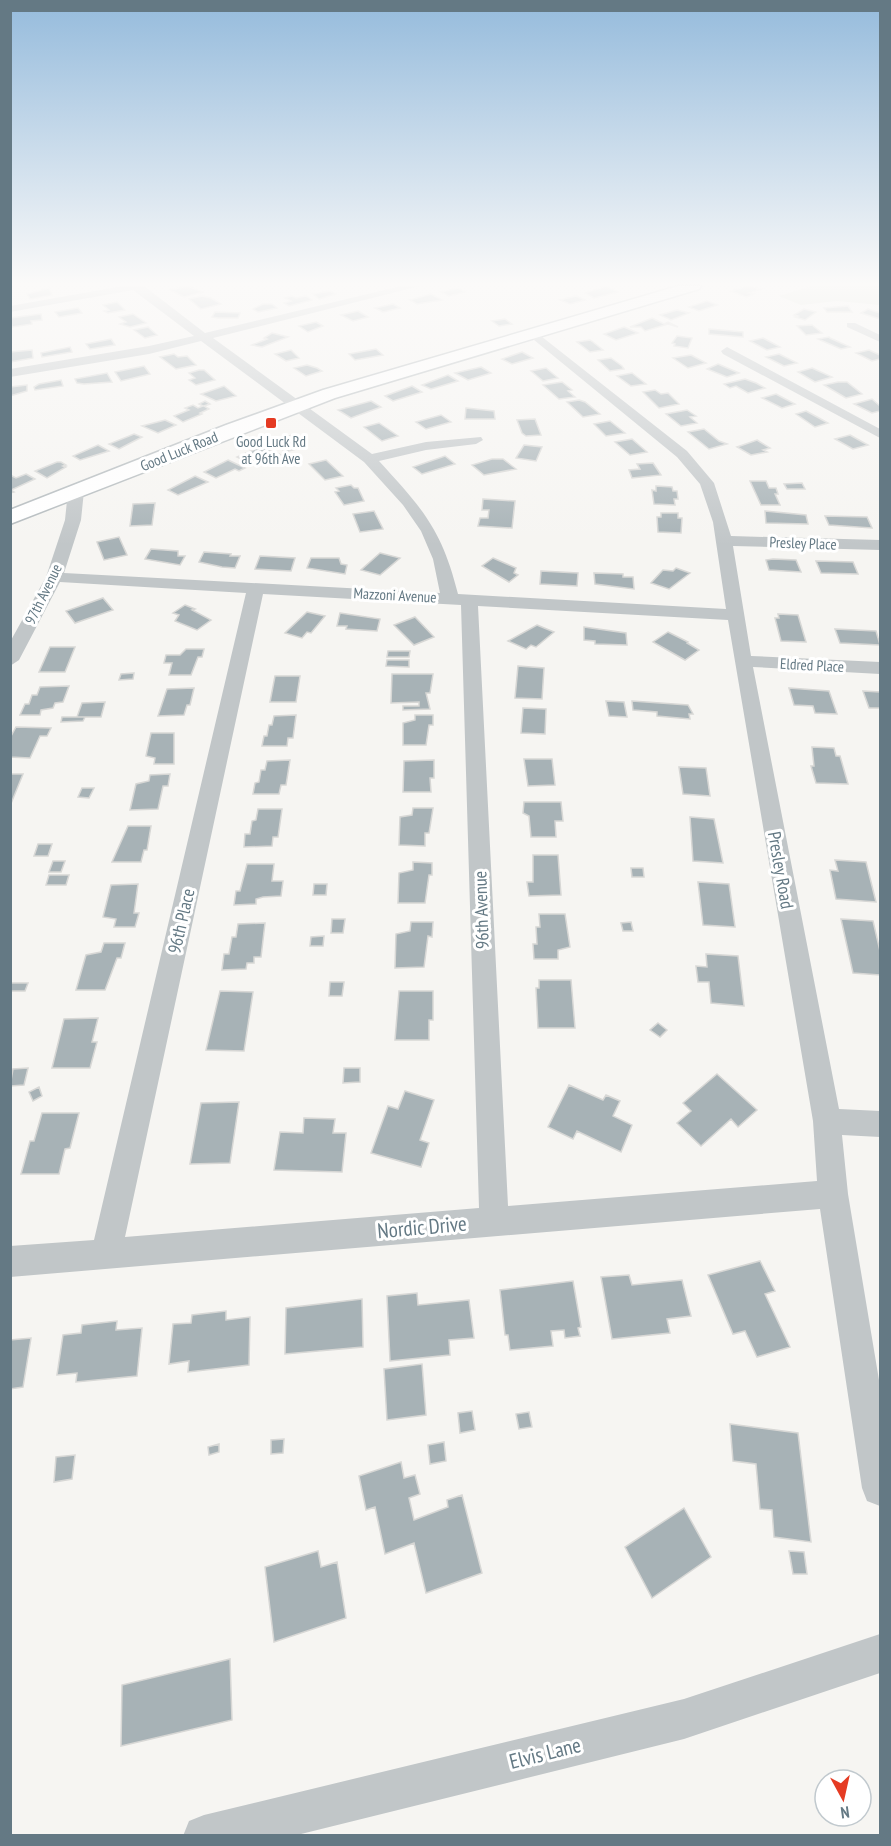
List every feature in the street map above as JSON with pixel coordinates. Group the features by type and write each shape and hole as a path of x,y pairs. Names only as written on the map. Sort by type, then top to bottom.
{"main road":[{"name":"Good Luck Road","path":"10,518 297,405 404,372"}],"street":[{"name":"96th Avenue","path":"252,372 369,459 408,502 429,531 460,598 494,1220"},
{"name":"Presley Road","path":"580,372 699,471 714,497 725,541 743,661 827,1121 834,1194 880,1488"},
{"path":"766,372 880,434"},
{"path":"369,459 426,446 476,440"},
{"name":"97th Avenue","path":"10,660 54,578 73,520 76,491"},
{"name":"Presley Place","path":"725,541 880,545"},
{"name":"Mazzoni Avenue","path":"54,578 460,598 735,615"},
{"name":"96th Place","path":"106,1254 255,589"},
{"name":"Eldred Place","path":"743,661 880,668"},
{"path":"827,1121 880,1124"},
{"name":"Nordic Drive","path":"10,1262 494,1220 834,1194"},
{"name":"Elvis Lane","path":"204,1836 684,1719 880,1654"}],"building":[{"path":"115,372 150,374 121,381"},
{"path":"206,372 215,380 196,385 189,380 195,378 189,373"},
{"path":"300,372 318,372 306,376"},
{"path":"490,372 491,373 468,380 455,373"},
{"path":"532,372 551,372 558,378 543,381"},
{"path":"715,372 739,373 727,377"},
{"path":"798,372 821,372 832,377 815,382"},
{"path":"107,373 112,382 84,384 77,383 75,379"},
{"path":"632,373 646,384 631,386 617,376"},
{"path":"448,375 458,381 431,389 422,385"},
{"path":"745,379 765,388 748,393 736,386 730,388 724,384"},
{"path":"61,380 63,386 35,390 34,387 39,384"},
{"path":"562,382 572,390 568,391 575,397 559,399 543,385"},
{"path":"847,382 862,394 846,398 824,385"},
{"path":"27,385 27,391 10,396 10,387"},
{"path":"224,386 236,396 216,401 201,394"},
{"path":"412,386 422,392 393,401 385,396"},
{"path":"655,390 661,394 668,393 679,404 659,408 643,392"},
{"path":"776,394 795,404 782,408 762,398"},
{"path":"872,399 880,406 880,411 872,413 854,404"},
{"path":"579,400 600,414 583,417 567,402"},
{"path":"205,401 210,404 204,406 209,409 200,413 202,414 183,422 174,416 189,410 185,408 193,405 198,408 203,406 199,404"},
{"path":"371,401 381,407 351,418 338,410"},
{"path":"466,408 494,411 495,419 465,419"},
{"path":"687,410 696,416 690,417 697,423 681,426 666,414"},
{"path":"806,411 828,423 815,427 796,414"},
{"path":"441,415 451,422 426,429 416,422"},
{"path":"535,419 541,435 526,436 522,433 517,420"},
{"path":"165,420 176,425 158,433 142,426"},
{"path":"610,421 625,433 606,436 594,424"},
{"path":"379,423 398,436 382,441 364,427"},
{"path":"704,429 719,441 727,444 709,449 688,432"},
{"path":"134,434 142,437 119,449 109,444"},
{"path":"297,434 301,438 296,439 304,447 285,452 277,444 272,445 268,441"},
{"path":"850,435 868,445 853,449 835,439"},
{"path":"632,439 647,452 630,455 615,442"},
{"path":"757,440 770,448 763,450 767,452 751,455 737,447"},
{"path":"98,445 109,451 80,460 73,456"},
{"path":"524,445 542,447 536,461 516,458"},
{"path":"262,446 274,452 249,463 237,457"},
{"path":"279,454 290,460 277,465 266,460"},
{"path":"445,456 455,464 422,474 413,467"},
{"path":"492,459 503,459 516,469 484,475 472,465"},
{"path":"228,460 245,468 239,471 235,469 216,478 204,472"},
{"path":"326,460 343,476 325,480 309,464"},
{"path":"61,462 66,467 47,478 35,471"},
{"path":"653,463 661,475 632,478 629,470 640,469 637,464"},
{"path":"26,474 35,479 11,490 14,492 10,493 10,475 16,478"},
{"path":"195,476 208,482 178,495 168,490"},
{"path":"750,481 766,481 769,488 776,488 778,494 775,494 780,505 761,505"},
{"path":"802,483 805,489 787,489 784,484"},
{"path":"351,485 358,488 364,501 344,505 335,492 339,491 336,488"},
{"path":"656,486 672,487 673,491 677,491 678,499 674,499 675,505 654,504 652,490 656,491"},
{"path":"483,499 515,501 512,528 478,526 480,518 488,518 489,510 482,510"},
{"path":"155,503 152,525 130,526 133,504"},
{"path":"374,511 383,529 360,532 353,514"},
{"path":"765,511 806,515 808,524 766,523"},
{"path":"661,513 678,513 678,518 682,518 681,533 658,532 657,517 661,517"},
{"path":"825,516 867,517 872,528 829,525"},
{"path":"119,537 127,555 104,560 97,542"},
{"path":"151,549 178,551 178,556 185,556 180,565 145,559"},
{"path":"204,552 240,556 235,568 222,567 199,562"},
{"path":"380,553 400,558 380,575 361,570"},
{"path":"260,556 295,558 291,571 255,569"},
{"path":"311,558 339,558 341,564 347,565 345,574 307,568"},
{"path":"493,558 516,568 514,573 518,575 509,582 482,566"},
{"path":"766,560 796,560 801,572 769,570"},
{"path":"816,561 853,562 858,574 821,573"},
{"path":"676,568 690,573 669,589 651,583 663,570 673,571"},
{"path":"541,571 578,573 577,586 540,584"},
{"path":"594,573 623,574 623,577 633,577 634,589 595,584"},
{"path":"103,598 113,610 75,623 66,611"},
{"path":"185,605 211,620 197,630 175,621 179,615 173,613"},
{"path":"307,612 325,616 311,633 307,632 302,638 285,633"},
{"path":"340,613 380,619 377,631 346,629 347,626 337,626"},
{"path":"778,614 798,615 806,642 781,641 775,618 779,618"},
{"path":"415,617 434,637 414,645 394,625"},
{"path":"537,625 554,632 536,647 531,645 526,649 508,641"},
{"path":"584,627 626,633 627,645 595,644 595,641 584,640"},
{"path":"835,629 876,631 880,645 840,643"},
{"path":"668,632 699,650 685,660 653,642"},
{"path":"50,647 75,647 65,672 39,672"},
{"path":"186,649 204,649 191,675 169,675 172,663 164,663 166,655 180,655"},
{"path":"388,651 410,651 409,657 387,657"},
{"path":"387,660 409,660 409,667 386,666"},
{"path":"518,666 544,668 542,699 515,698"},
{"path":"134,673 133,679 119,680 121,674"},
{"path":"392,674 433,674 430,693 426,693 430,709 403,710 403,706 419,706 419,702 391,703"},
{"path":"275,676 300,676 296,702 270,702"},
{"path":"69,686 63,702 55,703 53,708 41,710 40,715 20,715 25,704 29,704 32,695 37,695 40,687"},
{"path":"194,688 190,705 187,705 184,715 158,716 167,689"},
{"path":"789,688 829,691 837,714 815,713 813,706 794,705"},
{"path":"863,691 880,692 880,708 869,708"},
{"path":"606,701 624,702 627,717 609,716"},
{"path":"632,701 688,705 693,714 689,714 690,719 657,716 657,712 633,710"},
{"path":"105,702 101,717 77,717 82,703"},
{"path":"523,708 546,709 545,734 521,733"},
{"path":"296,715 293,738 288,738 287,746 262,746 264,736 267,736 274,716"},
{"path":"415,715 433,715 433,725 429,725 426,745 403,745 403,723 415,720"},
{"path":"62,717 85,717 83,721 61,722"},
{"path":"16,727 51,728 47,736 40,736 30,758 10,757 10,738"},
{"path":"151,733 174,733 174,764 154,764 155,758 146,756"},
{"path":"812,747 834,748 836,756 840,756 848,784 816,783 811,766 814,766"},
{"path":"524,759 552,759 555,785 528,786"},
{"path":"290,760 286,785 281,785 279,794 253,794 255,783 259,782 261,770 265,770 267,761"},
{"path":"434,760 434,778 430,778 431,792 403,792 404,761"},
{"path":"679,767 706,768 710,796 683,794"},
{"path":"10,774 23,774 10,806"},
{"path":"170,774 168,786 163,786 158,809 130,810 136,784 149,781 150,775"},
{"path":"82,788 94,788 89,798 78,797"},
{"path":"524,802 561,802 563,821 555,821 556,837 531,837 529,816 523,813"},
{"path":"413,808 433,808 429,833 425,833 425,846 399,845 400,817 412,815"},
{"path":"258,809 282,809 278,837 273,837 272,846 244,847 245,834 250,834 252,821 256,820"},
{"path":"690,817 714,819 723,863 693,861"},
{"path":"128,826 151,826 147,850 144,850 141,862 112,862"},
{"path":"38,844 52,844 48,856 34,856"},
{"path":"533,855 558,855 561,895 529,896 527,882 533,882"},
{"path":"835,860 866,862 876,902 836,899 830,870 838,871"},
{"path":"53,861 65,861 61,872 49,872"},
{"path":"413,862 432,863 432,875 429,875 425,903 398,903 399,873 413,870"},
{"path":"247,864 274,864 272,881 283,881 281,896 256,899 256,904 234,905 236,891 240,891"},
{"path":"631,868 643,868 644,877 632,877"},
{"path":"49,875 69,875 66,885 46,885"},
{"path":"698,882 729,884 735,927 703,925"},
{"path":"138,884 134,913 139,913 135,927 114,927 116,919 103,917 111,885"},
{"path":"314,884 327,884 326,895 313,895"},
{"path":"539,914 565,914 570,947 558,950 558,959 534,959 533,944 537,944 536,927 540,927"},
{"path":"332,919 345,919 343,933 331,933"},
{"path":"841,919 873,921 880,951 880,975 853,973"},
{"path":"411,922 433,922 432,937 428,936 424,967 395,968 396,934 410,931"},
{"path":"631,922 633,931 623,931 621,923"},
{"path":"265,923 261,957 254,957 254,963 247,963 246,969 222,970 224,954 229,954 232,937 236,937 238,924"},
{"path":"324,936 323,946 310,946 311,937"},
{"path":"104,943 125,943 121,958 117,958 105,990 76,990 86,955 101,952"},
{"path":"706,954 738,956 744,1006 711,1003 709,982 698,982 696,966 707,967"},
{"path":"539,980 571,980 575,1028 538,1028 536,988 539,988"},
{"path":"330,982 344,982 342,996 329,996"},
{"path":"10,983 28,983 25,991 10,991"},
{"path":"220,991 253,992 244,1051 206,1050"},
{"path":"399,991 433,991 433,1020 429,1020 429,1040 395,1040"},
{"path":"98,1018 92,1042 97,1042 90,1068 52,1068 64,1019"},
{"path":"658,1023 667,1030 660,1037 650,1030"},
{"path":"28,1068 24,1085 10,1086 13,1069"},
{"path":"344,1068 360,1068 360,1082 343,1083"},
{"path":"717,1074 757,1110 738,1127 731,1119 701,1146 677,1123 691,1111 683,1103"},
{"path":"569,1085 603,1100 606,1095 620,1101 613,1116 632,1125 621,1152 577,1131 573,1139 548,1127"},
{"path":"39,1087 42,1096 33,1101 29,1092"},
{"path":"405,1091 434,1100 420,1140 429,1143 421,1167 371,1153 388,1106 398,1109"},
{"path":"239,1102 230,1163 190,1164 201,1103"},
{"path":"42,1113 79,1113 70,1148 65,1149 59,1174 21,1174 30,1141 34,1141"},
{"path":"304,1118 335,1119 333,1133 346,1133 342,1172 274,1170 280,1132 303,1133"},
{"path":"760,1261 775,1291 765,1294 790,1347 757,1357 745,1331 733,1334 708,1275"},
{"path":"629,1275 632,1285 682,1280 691,1316 667,1319 670,1333 612,1339 601,1277"},
{"path":"573,1281 581,1327 578,1328 580,1336 565,1338 564,1330 551,1331 553,1346 510,1350 508,1335 505,1335 500,1290"},
{"path":"417,1293 418,1305 469,1300 474,1338 449,1340 450,1355 390,1361 387,1296"},
{"path":"362,1299 363,1347 285,1354 286,1308"},
{"path":"226,1311 226,1320 250,1317 249,1365 188,1372 189,1361 169,1364 173,1324 191,1323 192,1315"},
{"path":"117,1321 116,1330 142,1328 137,1376 76,1382 77,1373 57,1375 63,1335 81,1333 82,1325"},
{"path":"31,1338 23,1387 10,1389 10,1340"},
{"path":"422,1364 426,1415 387,1420 384,1369"},
{"path":"472,1411 475,1430 460,1433 458,1413"},
{"path":"529,1412 532,1427 519,1429 516,1414"},
{"path":"730,1424 798,1433 811,1542 774,1537 772,1510 760,1509 756,1464 733,1461"},
{"path":"284,1439 283,1453 271,1454 271,1440"},
{"path":"444,1442 446,1461 430,1464 428,1445"},
{"path":"219,1444 219,1452 209,1455 208,1447"},
{"path":"75,1455 72,1479 54,1482 56,1457"},
{"path":"401,1462 404,1478 415,1475 420,1494 409,1498 414,1520 448,1507 447,1500 462,1495 482,1573 426,1593 414,1543 385,1554 375,1507 366,1510 359,1476"},
{"path":"684,1508 711,1557 652,1598 625,1547"},
{"path":"318,1551 321,1567 337,1562 346,1618 274,1642 265,1567"},
{"path":"789,1551 804,1552 807,1574 793,1574"},
{"path":"230,1659 232,1720 121,1746 122,1685"}],"place":[{"name":"Good Luck Rd at 96th Ave","path":"271,423"}]}
